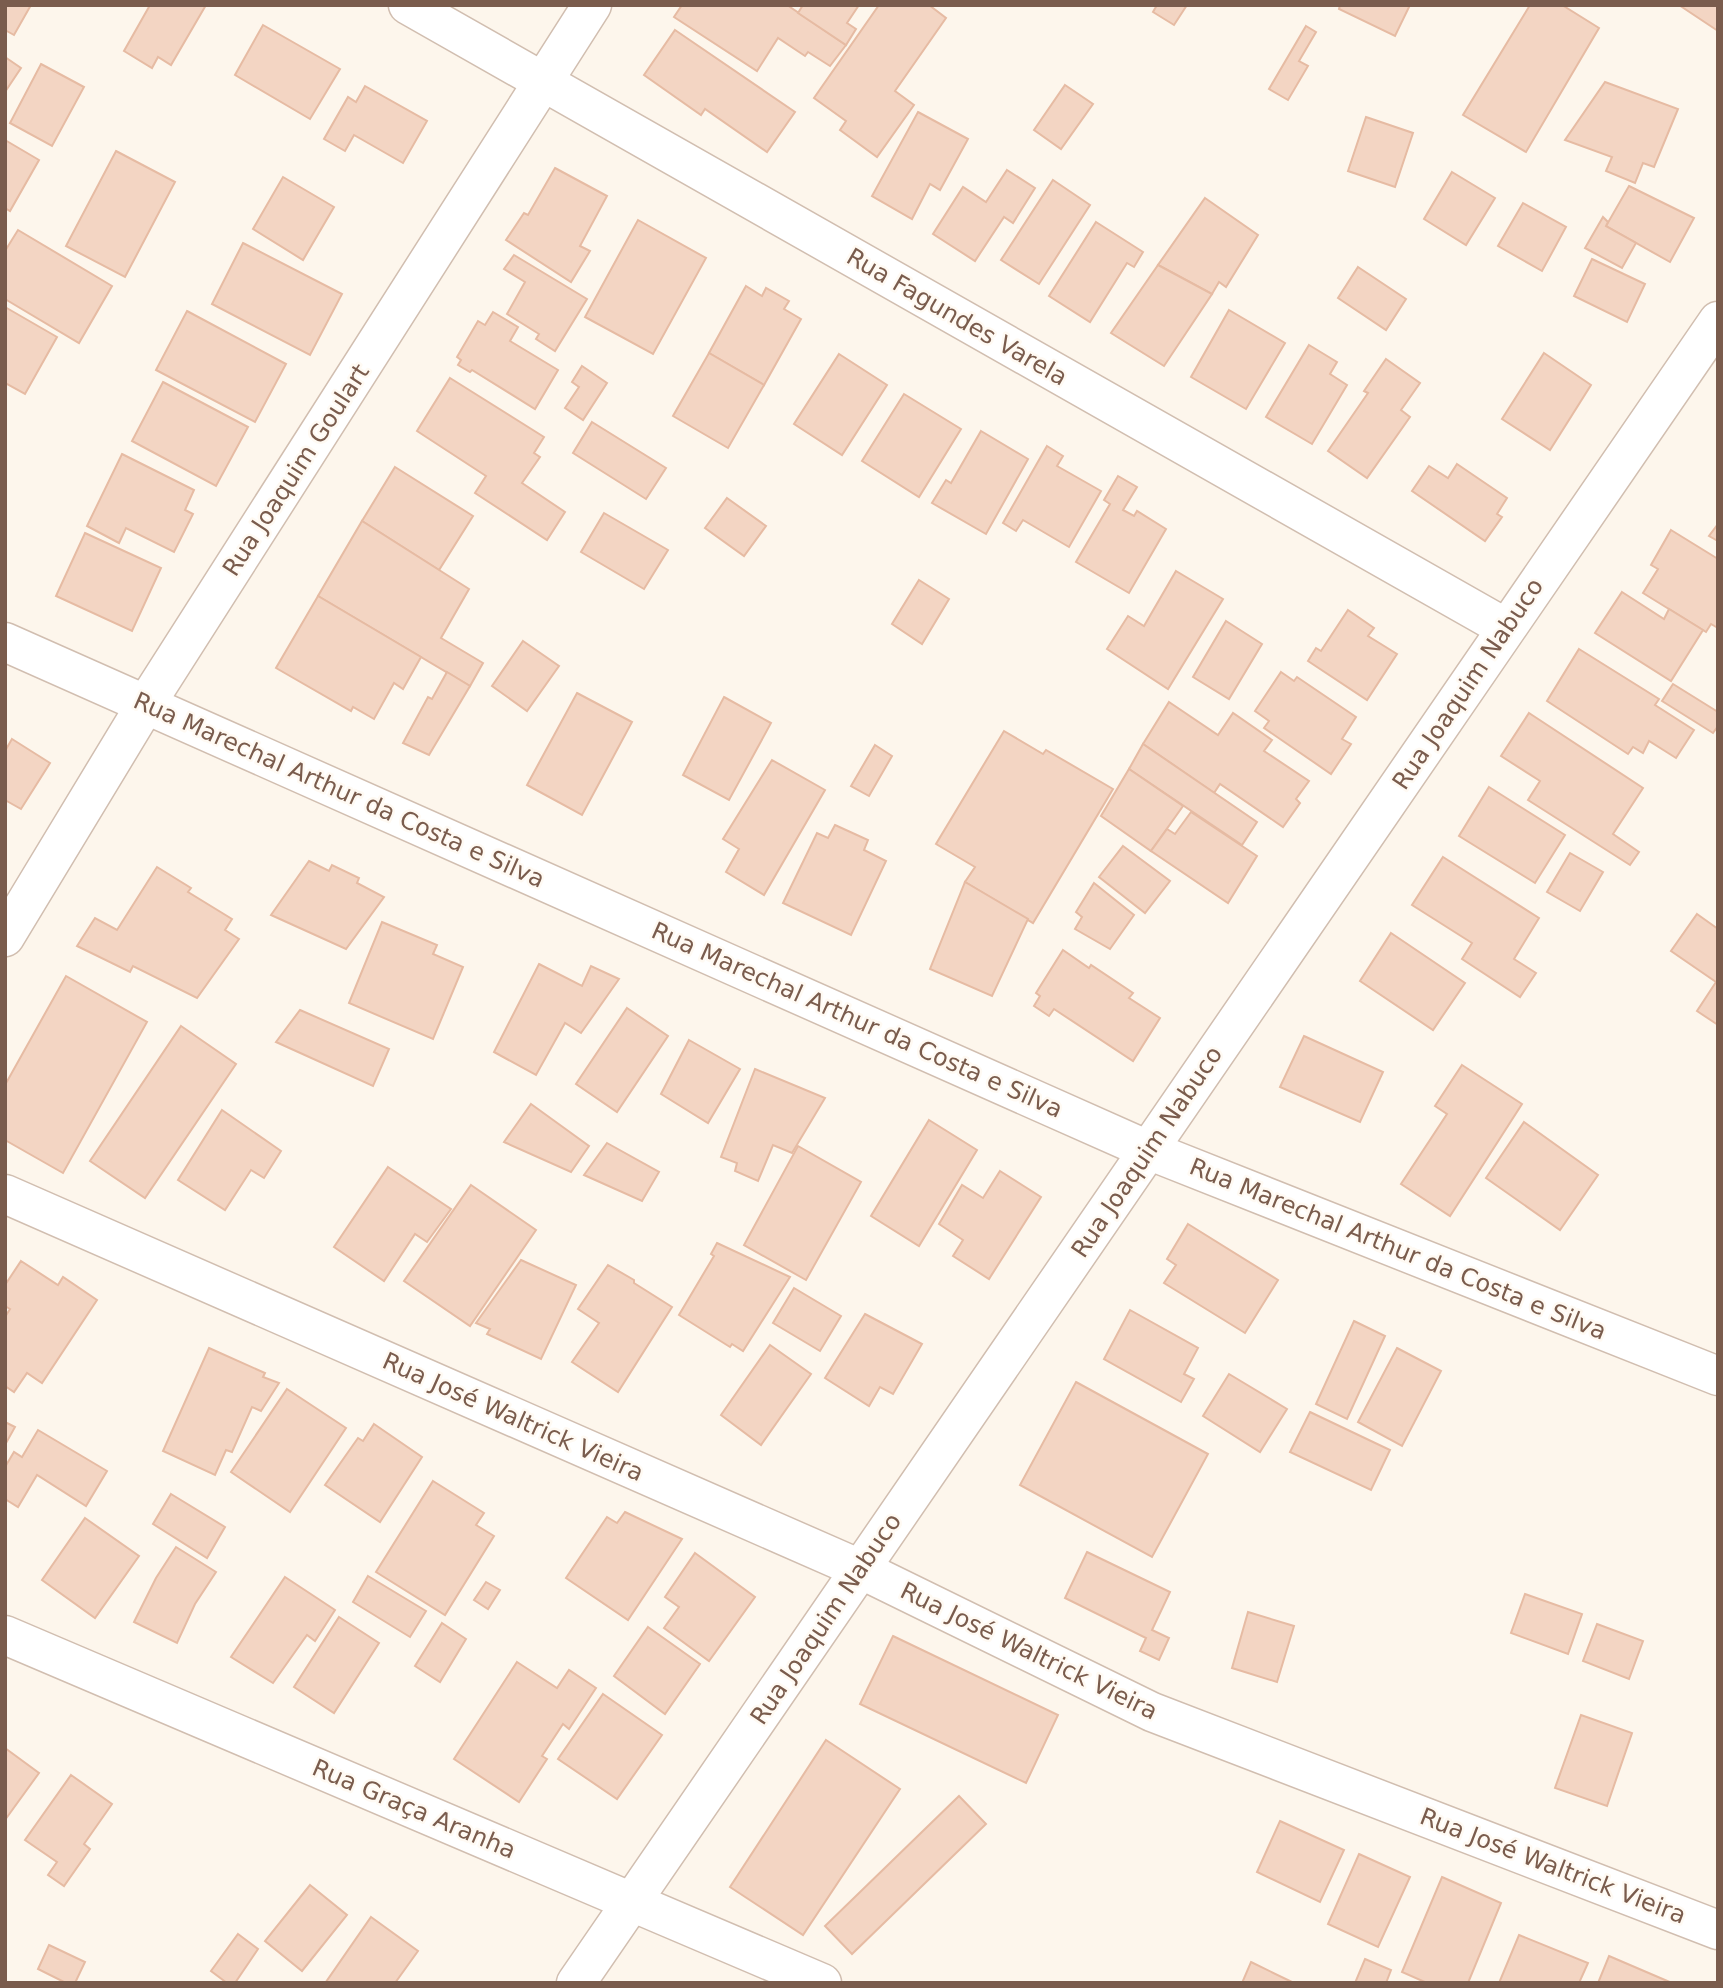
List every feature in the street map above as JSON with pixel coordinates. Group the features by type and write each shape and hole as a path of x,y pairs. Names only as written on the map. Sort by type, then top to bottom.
{"street":[{"name":"Rua Fagundes Varela","path":"408,5 1506,628"},
{"name":"Rua Joaquim Goulart","path":"5,937 146,704 592,5"},
{"name":"Rua Joaquim Nabuco","path":"576,1983 1718,321"},
{"name":"Rua Marechal Arthur da Costa e Silva","path":"5,642 1148,1150 1718,1376"},
{"name":"Rua José Waltrick Vieira","path":"5,1194 860,1569 1152,1712 1718,1930"},
{"name":"Rua Graça Aranha","path":"5,1635 822,1983"}],"building":[{"path":"5,5 31,5 14,35 5,30"},
{"path":"150,5 206,5 171,65 158,57 152,68 124,51"},
{"path":"682,5 787,5 846,45 830,66 808,52 805,56 778,38 757,71 674,17"},
{"path":"803,5 859,5 847,23 856,29 846,45 798,13"},
{"path":"879,5 929,5 946,18 895,91 914,105 877,157 840,130 846,121 814,98"},
{"path":"1157,5 1187,5 1174,25 1153,12"},
{"path":"1340,5 1410,5 1395,36 1339,9"},
{"path":"1530,5 1562,5 1599,28 1526,152 1463,115"},
{"path":"1679,5 1718,5 1718,31"},
{"path":"263,25 340,69 310,119 235,75"},
{"path":"1306,26 1316,32 1299,61 1308,66 1288,100 1269,89"},
{"path":"675,30 795,112 767,152 705,109 701,115 644,75"},
{"path":"5,57 21,68 5,92"},
{"path":"41,64 84,87 52,146 10,123"},
{"path":"1605,82 1678,109 1654,167 1643,163 1635,183 1606,171 1612,157 1565,140"},
{"path":"1065,85 1093,104 1061,149 1034,130"},
{"path":"365,86 427,121 403,163 354,135 345,151 324,139 348,97 356,102"},
{"path":"918,112 968,139 940,190 930,184 912,219 872,196"},
{"path":"1366,117 1413,133 1395,187 1348,171"},
{"path":"5,140 39,160 10,211 5,208"},
{"path":"116,151 175,182 125,277 66,246"},
{"path":"555,168 607,196 580,246 590,251 571,282 506,240 524,213 528,215"},
{"path":"1007,170 1035,188 1013,223 1004,217 975,261 933,234 963,187 986,202"},
{"path":"1452,172 1495,198 1466,245 1424,219"},
{"path":"283,177 334,207 303,260 253,229"},
{"path":"1053,180 1090,205 1039,284 1001,260"},
{"path":"1629,186 1694,218 1670,262 1606,226"},
{"path":"1205,198 1258,235 1226,287 1219,282 1212,294 1158,265"},
{"path":"1523,203 1566,227 1542,271 1498,246"},
{"path":"1603,217 1608,222 1606,226 1636,243 1622,268 1585,248"},
{"path":"638,220 706,258 653,354 585,317"},
{"path":"1096,222 1143,252 1134,267 1127,263 1090,322 1049,296"},
{"path":"18,230 112,286 79,343 5,299 5,251"},
{"path":"243,243 342,294 310,355 212,304"},
{"path":"514,255 587,299 555,351 536,339 539,334 507,314 525,282 504,269"},
{"path":"1592,259 1645,284 1627,322 1574,296"},
{"path":"1158,265 1212,294 1164,366 1111,333"},
{"path":"1358,267 1406,299 1386,330 1338,298"},
{"path":"746,286 762,296 766,288 789,301 784,309 801,319 764,385 709,353"},
{"path":"5,307 57,337 25,394 5,383"},
{"path":"1229,310 1285,343 1246,409 1191,377"},
{"path":"187,311 286,364 255,422 156,370"},
{"path":"493,312 518,327 510,341 558,370 535,409 472,370 470,372 458,365 461,360 457,357 478,321 485,325"},
{"path":"1309,345 1337,362 1330,374 1347,385 1312,444 1266,417"},
{"path":"709,353 764,385 728,448 673,416"},
{"path":"1544,353 1591,385 1550,450 1502,419"},
{"path":"839,354 887,385 842,455 794,424"},
{"path":"1386,359 1420,383 1401,410 1410,417 1367,478 1328,451 1368,393 1364,391"},
{"path":"582,366 607,383 583,420 565,408 579,387 572,382"},
{"path":"450,378 544,437 534,453 540,457 522,483 565,512 547,540 475,493 486,476 417,431"},
{"path":"163,382 248,427 216,486 132,441"},
{"path":"904,394 961,429 919,497 862,461"},
{"path":"592,422 666,468 646,499 573,453"},
{"path":"981,431 1028,459 986,534 932,503 946,480 951,483"},
{"path":"1047,446 1063,456 1057,466 1101,491 1069,547 1023,520 1016,531 1003,523"},
{"path":"122,454 194,490 185,510 193,514 174,552 126,528 119,543 87,526"},
{"path":"1457,464 1507,498 1497,514 1502,517 1485,541 1412,491 1429,466 1448,478"},
{"path":"395,467 473,516 439,570 362,521"},
{"path":"1118,476 1137,487 1123,510 1134,516 1137,511 1166,529 1129,593 1076,562 1110,504 1104,500"},
{"path":"727,498 766,526 744,556 705,528"},
{"path":"604,513 668,550 644,589 581,552"},
{"path":"362,521 469,589 441,638 483,663 470,686 318,596"},
{"path":"1718,524 1718,541 1709,536"},
{"path":"1671,530 1718,559 1718,628 1711,624 1706,632 1643,593 1658,569 1651,565"},
{"path":"85,533 161,568 132,631 56,596"},
{"path":"1176,571 1223,599 1168,689 1107,649 1128,616 1144,626"},
{"path":"919,580 949,599 922,644 892,624"},
{"path":"1622,592 1664,619 1669,609 1703,630 1671,681 1595,633"},
{"path":"318,596 421,657 403,689 394,683 374,719 353,707 351,711 276,668"},
{"path":"1348,610 1374,628 1368,636 1397,654 1367,700 1308,661 1316,648 1321,651"},
{"path":"1226,621 1262,644 1229,699 1193,677"},
{"path":"523,641 559,666 527,711 492,686"},
{"path":"1579,649 1659,699 1655,705 1694,730 1676,758 1649,741 1643,753 1633,747 1628,754 1547,701"},
{"path":"447,672 470,686 429,755 403,743 428,697 432,699"},
{"path":"1281,672 1294,681 1297,677 1356,717 1342,739 1351,744 1331,774 1264,728 1269,721 1255,711"},
{"path":"1673,684 1718,712 1718,726 1713,733 1662,701"},
{"path":"577,693 632,722 582,815 527,785"},
{"path":"724,697 771,723 729,800 683,775"},
{"path":"1169,702 1218,735 1233,713 1272,740 1264,751 1309,781 1296,799 1300,803 1283,827 1220,784 1214,793 1143,744"},
{"path":"1529,713 1643,788 1613,834 1639,852 1630,865 1528,800 1540,781 1501,756"},
{"path":"1004,731 1043,754 1046,750 1113,789 1033,923 965,882 975,867 936,844"},
{"path":"12,739 50,763 21,809 5,800 5,751"},
{"path":"1143,744 1257,822 1242,845 1129,769"},
{"path":"875,745 892,756 869,796 851,786"},
{"path":"772,760 825,790 764,895 726,872 739,849 723,839"},
{"path":"1129,769 1183,806 1151,851 1101,816"},
{"path":"1489,787 1565,835 1535,883 1459,836"},
{"path":"1191,812 1257,856 1228,903 1151,851 1167,829 1175,834"},
{"path":"835,825 868,840 864,850 886,861 851,935 783,903 817,833 828,838"},
{"path":"1123,846 1170,881 1145,913 1099,877"},
{"path":"1570,853 1603,872 1580,911 1547,892"},
{"path":"1443,857 1539,918 1514,959 1536,973 1520,997 1462,959 1472,943 1412,905"},
{"path":"309,861 329,871 332,865 359,878 357,883 384,897 346,949 271,915"},
{"path":"157,867 191,888 188,892 232,919 225,930 239,939 197,998 133,966 130,972 77,946 95,918 117,930"},
{"path":"965,882 1028,919 992,996 930,969"},
{"path":"1094,883 1134,915 1110,949 1075,929 1082,917 1076,912"},
{"path":"1697,914 1718,929 1718,1025 1697,1011 1716,982 1671,951"},
{"path":"382,922 437,945 433,954 463,967 433,1039 349,1003"},
{"path":"1391,933 1465,983 1433,1030 1360,981"},
{"path":"1063,950 1133,993 1129,998 1160,1018 1133,1061 1054,1009 1049,1016 1034,1006 1040,996 1036,993"},
{"path":"539,964 582,986 591,966 619,979 581,1033 565,1023 536,1075 494,1052"},
{"path":"66,976 147,1022 63,1173 5,1140 5,1085"},
{"path":"627,1008 668,1036 617,1112 576,1084"},
{"path":"300,1010 389,1049 373,1086 276,1042"},
{"path":"181,1026 236,1064 145,1198 90,1161"},
{"path":"1304,1036 1383,1072 1360,1122 1280,1087"},
{"path":"689,1040 740,1069 708,1123 661,1094"},
{"path":"1462,1065 1522,1104 1450,1216 1401,1184 1447,1114 1435,1106"},
{"path":"755,1069 825,1098 792,1153 773,1145 758,1181 735,1171 737,1163 721,1157"},
{"path":"531,1104 589,1146 571,1172 504,1142"},
{"path":"222,1110 281,1151 264,1178 251,1170 225,1210 178,1180"},
{"path":"929,1120 977,1150 919,1246 871,1216"},
{"path":"1524,1122 1598,1175 1560,1230 1486,1178"},
{"path":"607,1143 659,1172 642,1201 584,1175"},
{"path":"798,1146 861,1182 806,1280 744,1245"},
{"path":"388,1167 451,1209 427,1242 415,1234 384,1281 334,1247"},
{"path":"1000,1171 1041,1197 989,1279 953,1256 963,1240 939,1224 962,1185 983,1198"},
{"path":"471,1185 536,1230 470,1326 404,1281"},
{"path":"1188,1224 1278,1280 1245,1333 1164,1283 1176,1265 1167,1259"},
{"path":"717,1243 790,1277 743,1351 732,1344 730,1347 679,1315 714,1256 711,1254"},
{"path":"521,1260 576,1285 541,1359 487,1334 490,1329 476,1323"},
{"path":"21,1261 58,1285 63,1277 97,1300 42,1383 27,1373 14,1392 5,1386 5,1317 10,1309 5,1306 5,1285"},
{"path":"608,1265 672,1307 618,1392 572,1362 599,1323 578,1309"},
{"path":"794,1288 841,1316 820,1351 773,1323"},
{"path":"1130,1310 1198,1348 1184,1374 1194,1379 1181,1402 1104,1359"},
{"path":"865,1314 922,1344 893,1394 880,1387 869,1406 825,1378"},
{"path":"1354,1321 1385,1336 1347,1419 1316,1404"},
{"path":"770,1345 811,1374 761,1445 721,1415"},
{"path":"209,1348 265,1373 263,1377 279,1383 261,1411 252,1407 232,1452 226,1450 215,1475 163,1451"},
{"path":"1397,1348 1441,1371 1402,1446 1358,1422"},
{"path":"1229,1374 1287,1409 1260,1452 1203,1416"},
{"path":"1076,1382 1208,1454 1152,1557 1020,1485"},
{"path":"287,1389 346,1428 290,1512 231,1472"},
{"path":"1310,1412 1390,1450 1371,1490 1290,1452"},
{"path":"5,1422 15,1427 5,1445"},
{"path":"374,1424 422,1457 380,1522 325,1485 358,1438 363,1441"},
{"path":"38,1430 107,1471 86,1506 37,1475 18,1507 5,1499 5,1467 14,1452 22,1457"},
{"path":"433,1481 484,1513 476,1525 494,1536 445,1615 376,1572"},
{"path":"171,1494 225,1527 207,1558 153,1524"},
{"path":"625,1512 682,1539 628,1620 566,1578 607,1517 617,1523"},
{"path":"85,1518 139,1556 95,1618 42,1580"},
{"path":"176,1547 216,1572 195,1604 177,1643 134,1622 156,1578"},
{"path":"1087,1552 1170,1592 1152,1630 1169,1638 1159,1660 1140,1651 1146,1638 1065,1598"},
{"path":"695,1553 755,1597 709,1661 664,1628 679,1607 665,1597"},
{"path":"368,1576 426,1611 410,1637 353,1602"},
{"path":"285,1577 335,1610 315,1641 307,1635 273,1683 231,1657"},
{"path":"486,1582 500,1590 488,1609 474,1600"},
{"path":"1525,1594 1582,1614 1568,1654 1511,1633"},
{"path":"1248,1612 1294,1626 1277,1682 1232,1668"},
{"path":"339,1617 379,1643 334,1713 294,1687"},
{"path":"442,1623 466,1639 440,1682 415,1666"},
{"path":"1597,1624 1643,1641 1629,1679 1583,1661"},
{"path":"648,1627 700,1664 665,1714 614,1676"},
{"path":"893,1636 1058,1715 1026,1783 860,1704"},
{"path":"517,1662 557,1688 569,1670 596,1688 569,1729 563,1724 542,1756 547,1759 519,1802 454,1759"},
{"path":"603,1694 662,1735 617,1799 558,1759"},
{"path":"1581,1715 1632,1733 1607,1806 1555,1788"},
{"path":"826,1740 900,1789 803,1935 730,1887"},
{"path":"5,1748 39,1773 5,1820"},
{"path":"71,1775 112,1804 84,1844 90,1849 64,1886 48,1875 57,1862 25,1840"},
{"path":"959,1796 986,1824 852,1954 825,1926"},
{"path":"1280,1821 1344,1850 1320,1902 1257,1872"},
{"path":"1359,1854 1410,1877 1378,1947 1328,1924"},
{"path":"1442,1877 1501,1903 1468,1983 1427,1983 1402,1972"},
{"path":"310,1885 347,1915 302,1971 265,1941"},
{"path":"371,1917 418,1951 395,1983 327,1983 326,1982"},
{"path":"238,1934 258,1949 235,1983 227,1983 211,1971"},
{"path":"1519,1935 1588,1963 1579,1983 1499,1983"},
{"path":"49,1945 85,1962 75,1983 66,1983 38,1969"},
{"path":"1609,1956 1672,1983 1598,1983"},
{"path":"1365,1959 1391,1970 1386,1983 1355,1983"},
{"path":"1251,1962 1294,1983 1242,1983"}]}
